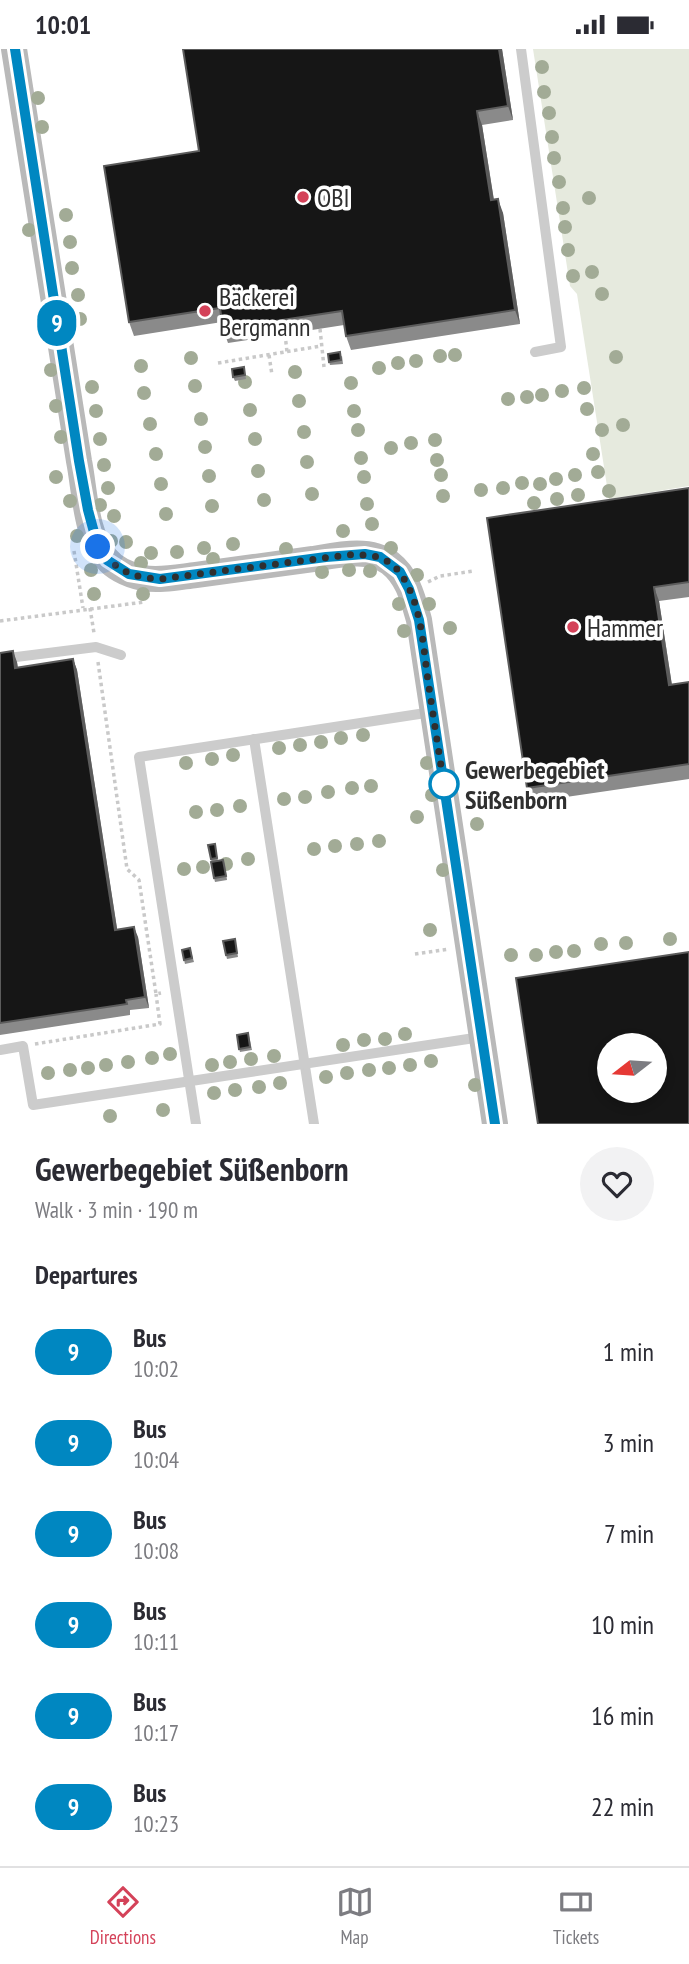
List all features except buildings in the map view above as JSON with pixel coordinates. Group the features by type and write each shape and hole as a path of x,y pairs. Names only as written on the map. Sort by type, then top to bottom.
{"street":[{"path":"15,49 79,461 98,547 107,560 129,574 160,579 365,554 380,557 400,572 414,603 419,620 495,1124"}],"lane":[{"path":"521,49 561,347 535,352"},
{"path":"0,659 96,647 121,655"},
{"path":"196,1124 139,757 432,712"},
{"path":"254,739 313,1124"},
{"path":"0,1050 23,1046 33,1105 482,1037"}],"path":[{"path":"320,329 324,367"},
{"path":"285,334 287,352"},
{"path":"218,363 321,346"},
{"path":"269,355 272,375"},
{"path":"0,621 151,600"},
{"path":"23,1046 160,1024 139,880 127,869 90,608"},
{"path":"415,954 449,949"},
{"path":"156,994 175,991"}],"shaded area":[{"path":"533,49 689,49 689,486 609,499 577,294 570,286"}],"bus line":[{"name":"9","path":"15,49 79,461 92,530 98,547 107,560 129,574 160,579 365,554 389,562 400,572 409,589 419,620 495,1124"}],"place":[{"name":"OBI","path":"303,197"},
{"name":"Bäckerei Bergmann","path":"205,311"},
{"name":"Hammer","path":"573,627"},
{"name":"Gewerbegebiet Süßenborn","path":"444,784"}],"route":[{"path":"98,547 117,568 144,578 160,579 347,555 365,554 389,562 400,572 407,584 419,620 445,793 444,784"}]}
